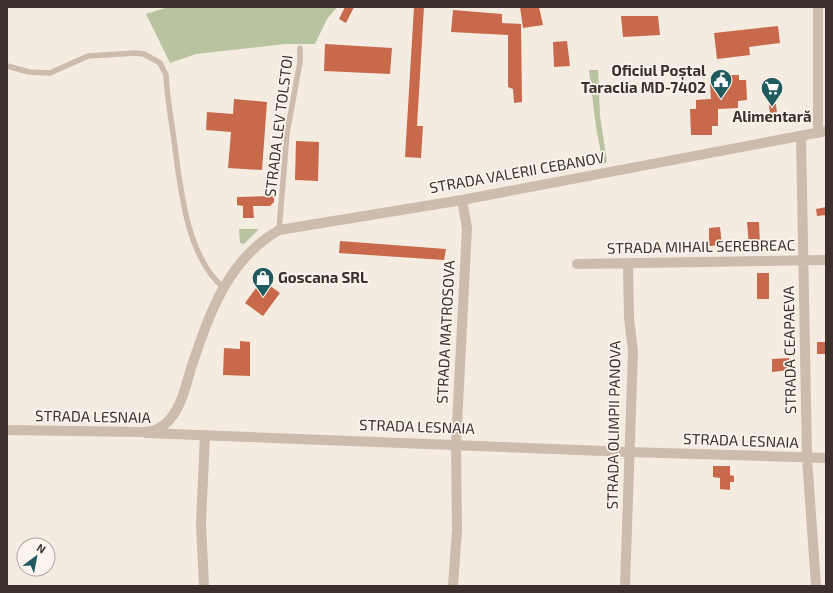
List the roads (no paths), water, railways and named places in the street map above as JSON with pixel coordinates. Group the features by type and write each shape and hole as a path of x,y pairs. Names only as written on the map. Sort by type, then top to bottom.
{"street":[{"path":"818,7 822,132"},
{"name":"STRADA VALERII CEBANOV","path":"138,432 152,432 163,427 176,410 204,331 231,275 258,243 279,230 462,200 822,132"},
{"name":"STRADA CEAPAEVA","path":"801,136 802,260 807,458 816,586"},
{"name":"STRADA MATROSOVA","path":"453,586 457,530 456,444 467,228 462,200"},
{"name":"STRADA MIHAIL SEREBREAC","path":"577,264 826,260"},
{"name":"STRADA OLIMPII PANOVA","path":"625,586 633,351 629,318 628,264"},
{"name":"STRADA LESNAIA","path":"7,430 138,432 629,452 826,458"},
{"path":"204,586 201,523 205,435"}],"lane":[{"name":"STRADA LEV TOLSTOI","path":"279,230 287,133 300,62 300,48"},
{"path":"7,66 29,72 50,73 88,56 135,53 144,54 160,63 166,76 181,196 200,258 209,274 224,288"}],"place":[{"name":"Oficiul Poștal Taraclia MD-7402","path":"721,100"},
{"name":"Alimentară","path":"772,108"},
{"name":"Goscana SRL","path":"263,298"}]}
